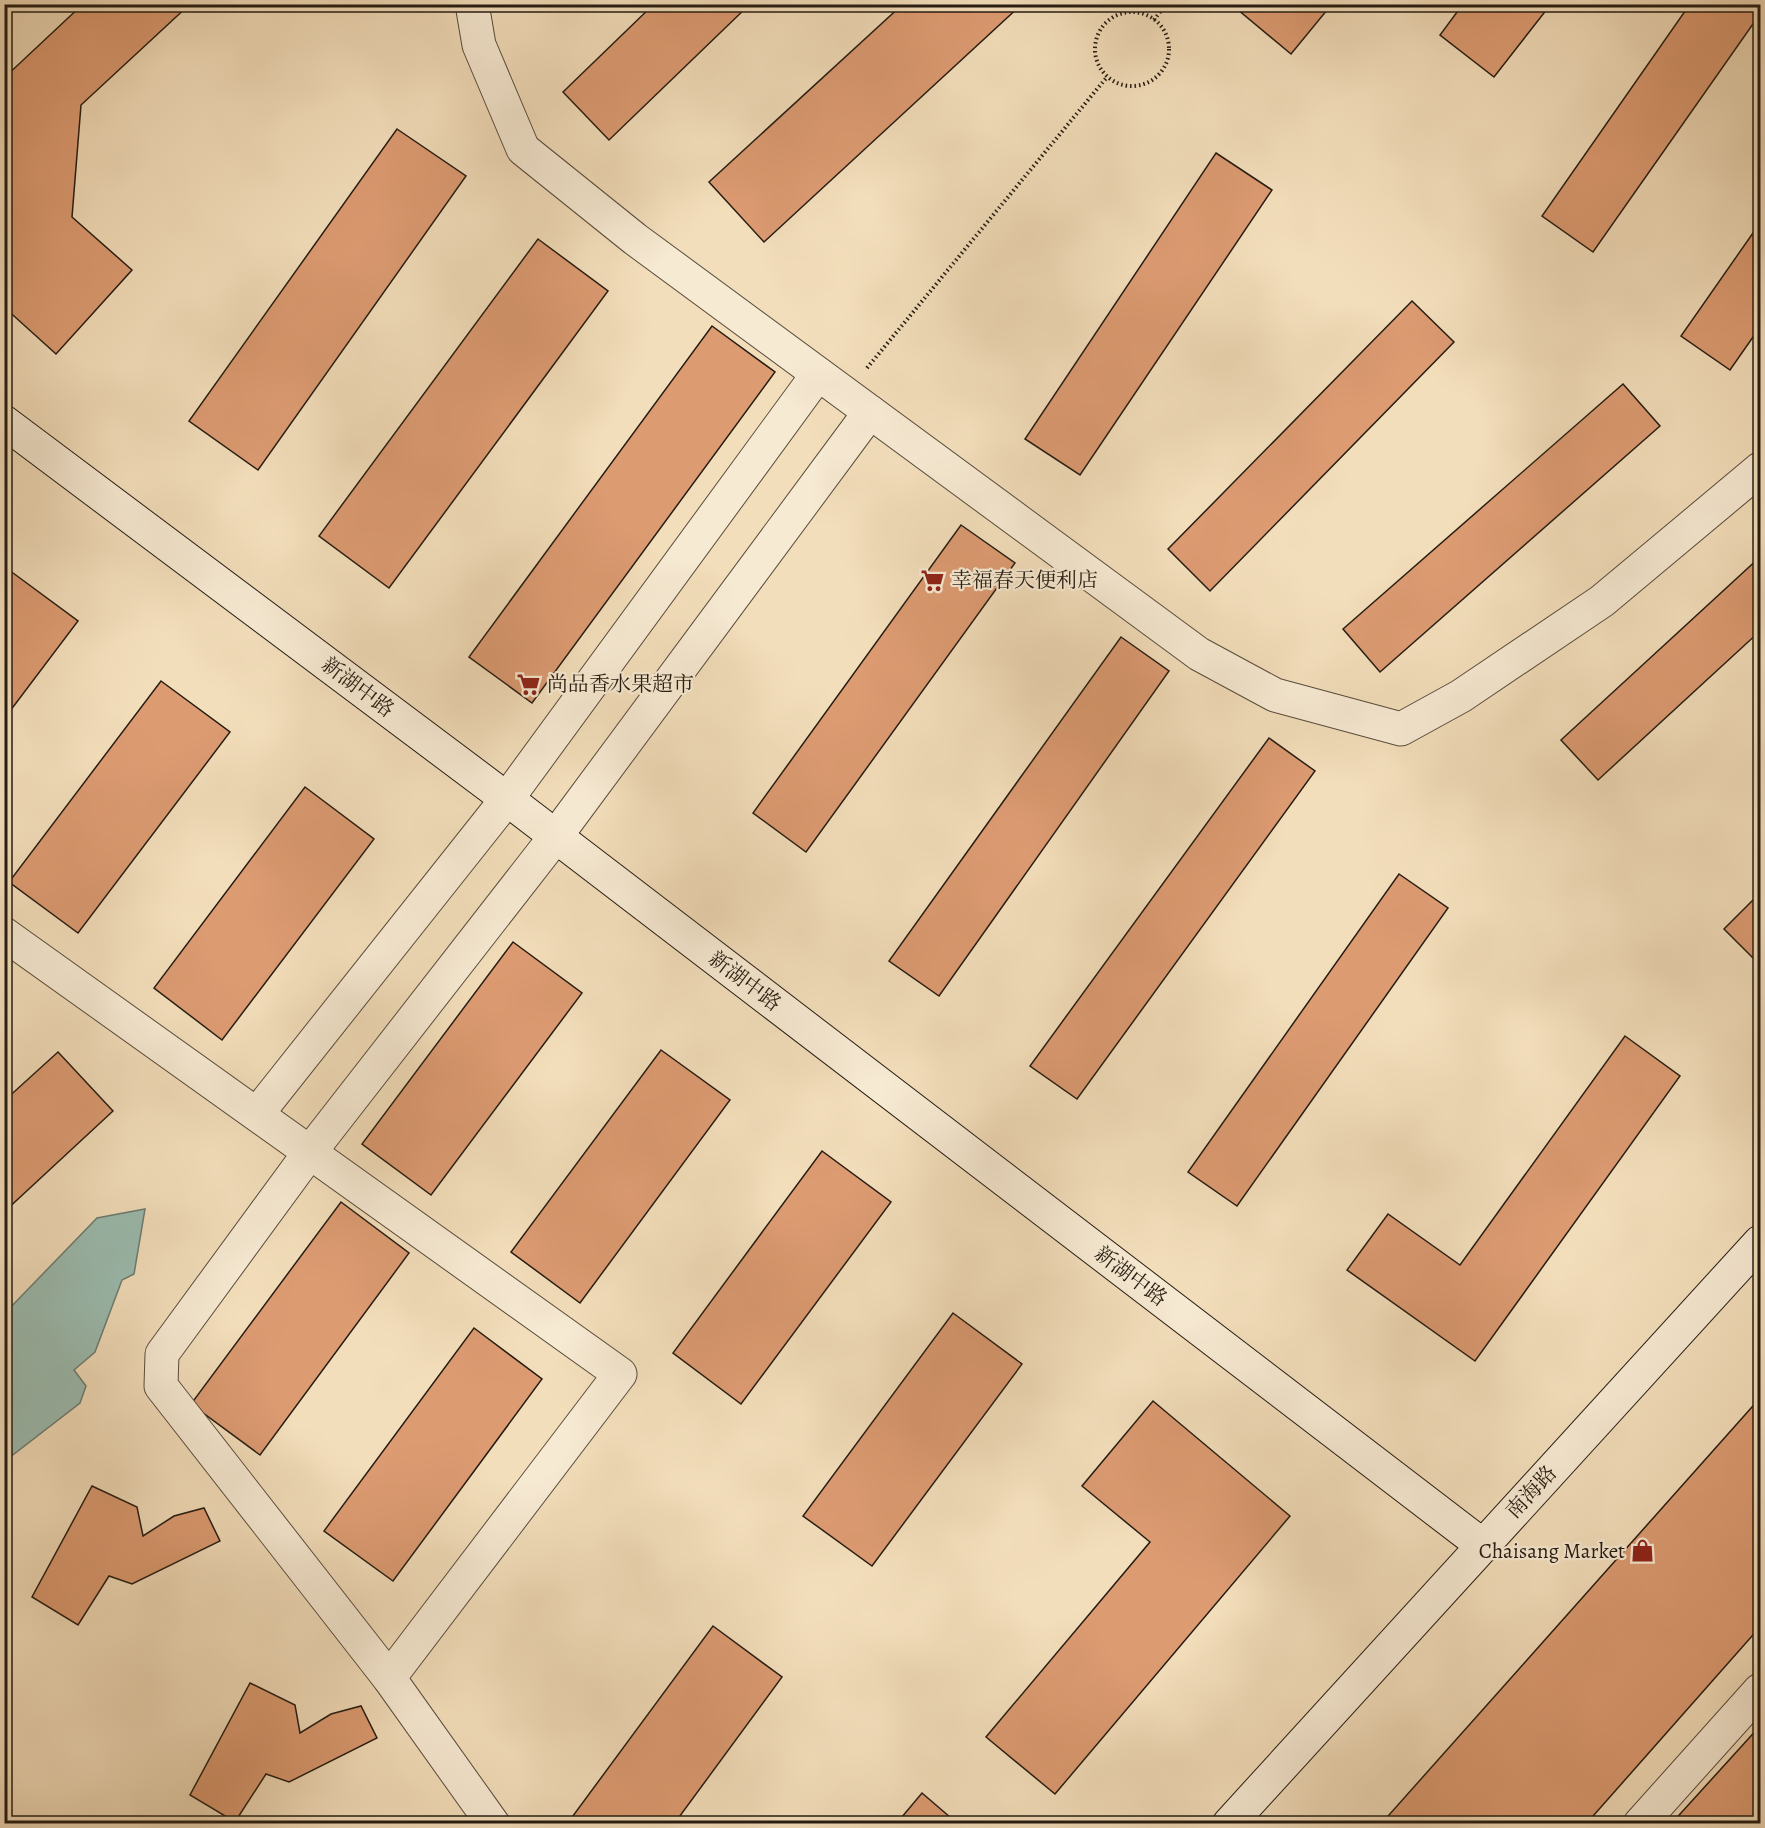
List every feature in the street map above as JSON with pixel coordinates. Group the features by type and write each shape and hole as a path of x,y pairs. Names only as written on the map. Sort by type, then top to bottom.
{"street":[{"path":"472,4 479,45 523,149 635,239 1199,654 1275,695 1401,729 1461,696 1602,600 1761,468"},
{"path":"257,1114 511,794 818,374"},
{"path":"493,1824 389,1678 161,1386 162,1354 310,1152 560,832 858,403"},
{"path":"4,417 511,794"},
{"name":"新湖中路","path":"4,422 511,794 1482,1545"},
{"path":"4,934 620,1374 389,1678"},
{"name":"南海路","path":"1232,1823 1482,1545 1761,1242"},
{"path":"1640,1824 1761,1690"}],"path":[{"path":"1154,20 1166,4"},
{"path":"1128,12 1140,13 1161,26 1167,36 1169,48 1167,61 1162,71 1153,80 1130,86 1118,84 1107,77 1100,67 1096,50 1100,32 1106,22 1128,12"},
{"path":"858,403 1107,77"}],"water":[{"path":"145,1209 134,1274 122,1280 95,1352 74,1370 86,1386 80,1403 5,1461 5,1313 97,1218"}],"building":[{"path":"83,4 190,4 81,105 72,217 132,270 56,354 4,307 4,78"},
{"path":"654,4 750,4 609,140 563,92"},
{"path":"903,4 1022,4 764,242 709,182"},
{"path":"1231,4 1332,4 1291,54"},
{"path":"1463,4 1551,4 1494,77 1440,35"},
{"path":"1690,4 1760,4 1760,14 1593,252 1542,216"},
{"path":"397,129 466,176 258,470 189,421"},
{"path":"1216,153 1272,190 1080,475 1025,439"},
{"path":"1760,223 1760,327 1730,370 1681,336"},
{"path":"538,239 608,291 389,588 319,536"},
{"path":"1412,301 1454,342 1210,591 1168,549"},
{"path":"712,326 775,372 532,703 469,657"},
{"path":"1623,384 1660,426 1380,672 1343,629"},
{"path":"961,525 1015,563 806,852 753,813"},
{"path":"1760,557 1760,631 1598,780 1561,740"},
{"path":"9,570 78,621 4,719 4,576"},
{"path":"1121,637 1169,671 939,996 889,961"},
{"path":"161,681 230,732 78,933 9,882"},
{"path":"1269,738 1315,771 1077,1099 1030,1066"},
{"path":"305,787 374,839 222,1040 154,988"},
{"path":"1399,874 1448,908 1237,1206 1188,1172"},
{"path":"1760,893 1760,965 1724,929"},
{"path":"513,942 582,993 431,1195 362,1144"},
{"path":"1625,1036 1680,1076 1475,1361 1347,1270 1388,1214 1460,1265"},
{"path":"661,1050 730,1100 580,1303 511,1252"},
{"path":"58,1052 113,1111 4,1212 4,1101"},
{"path":"822,1151 891,1202 741,1404 673,1353"},
{"path":"341,1202 409,1253 260,1455 191,1404"},
{"path":"953,1313 1022,1364 872,1566 803,1516"},
{"path":"474,1328 542,1379 393,1581 324,1531"},
{"path":"1760,1398 1760,1627 1586,1824 1381,1824"},
{"path":"1153,1401 1290,1516 1055,1794 986,1737 1150,1542 1082,1486"},
{"path":"92,1486 137,1507 143,1536 174,1516 204,1508 220,1541 132,1584 109,1576 78,1625 32,1597"},
{"path":"713,1626 782,1677 674,1824 567,1824"},
{"path":"250,1683 295,1705 300,1733 331,1714 361,1706 377,1738 289,1782 266,1774 235,1822 190,1795"},
{"path":"1760,1726 1760,1824 1671,1824"},
{"path":"922,1793 958,1824 896,1824"}],"place":[{"name":"幸福春天便利店","path":"933,580"},
{"name":"尚品香水果超市","path":"529,684"},
{"name":"Chaisang Market","path":"1643,1551"}]}
